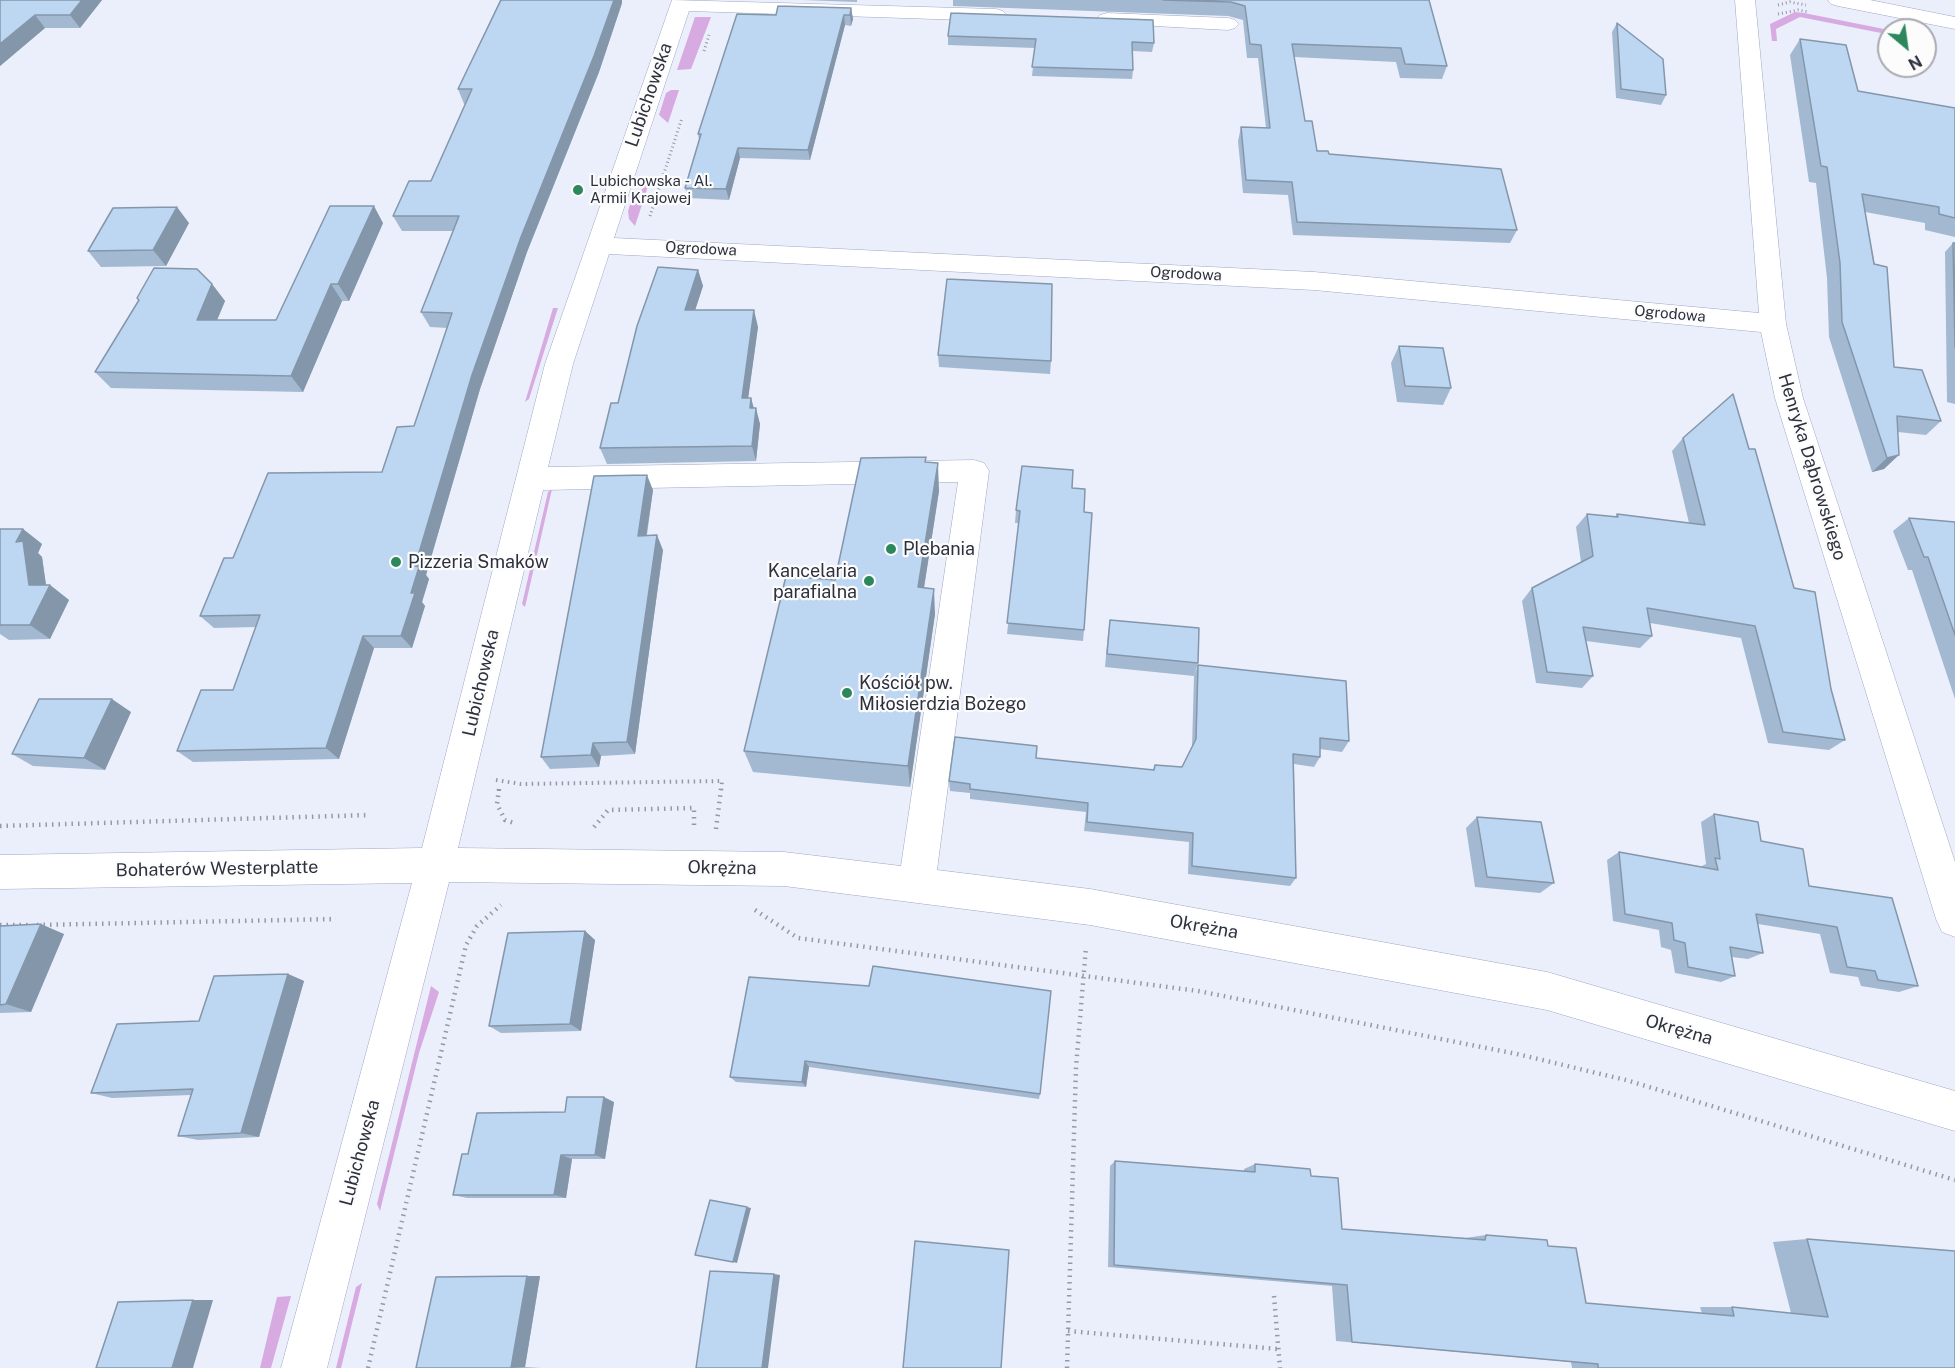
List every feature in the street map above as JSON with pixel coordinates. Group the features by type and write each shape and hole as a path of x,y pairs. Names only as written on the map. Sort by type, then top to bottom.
{"street":[{"path":"1838,0 1955,23"},
{"path":"680,1 719,5 1015,16"},
{"name":"Lubichowska","path":"304,1368 435,865 559,364 680,1"},
{"name":"Henryka Dąbrowskiego","path":"1745,7 1773,324 1789,398 1955,919"},
{"path":"1086,19 1228,24"},
{"name":"Ogrodowa","path":"598,245 1314,281 1773,324"},
{"path":"530,479 974,471 917,885"},
{"name":"Okrężna","path":"435,865 784,869 1090,907 1547,991 1955,1111"},
{"name":"Bohaterów Westerplatte","path":"0,872 435,865"}],"path":[{"path":"701,59 719,5"},
{"path":"1745,7 1767,17 1798,10 1814,12"},
{"path":"638,246 645,232 683,112"},
{"path":"368,1368 466,945 477,926 495,913 505,899 515,865 522,826 505,820 497,804 503,769"},
{"path":"500,780 521,784 722,781 714,838"},
{"path":"0,826 369,815"},
{"path":"746,905 798,938 1198,991 1517,1054 1626,1080 1955,1180"},
{"path":"1067,1368 1076,1068 1090,907"},
{"path":"0,925 336,919"},
{"path":"1275,1296 1280,1368"},
{"path":"1068,1330 1278,1349"}],"shaded area":[{"path":"1795,12 1877,28 1877,32 1800,17 1776,29 1777,41 1772,41 1770,24"},
{"path":"695,17 711,17 691,69 677,70"},
{"path":"679,90 668,123 659,115 666,93"},
{"path":"649,183 635,226 629,219 628,211 632,198"},
{"path":"553,308 558,308 529,399 525,402"},
{"path":"552,489 525,607 522,604 548,492"},
{"path":"431,986 439,992 419,1053 380,1211 377,1204"},
{"path":"362,1283 341,1368 336,1368 356,1287"},
{"path":"291,1296 271,1368 260,1368 277,1297"}],"building":[{"path":"0,0 82,0 70,15 35,15 0,44"},
{"path":"501,0 614,0 594,56 521,237 472,375 415,566 419,567 411,593 415,593 401,636 363,636 326,748 177,751 201,690 233,690 260,615 200,616 224,558 233,558 268,473 382,472 397,427 414,426 452,313 421,312 459,216 393,216 409,181 431,181 472,89 458,89"},
{"path":"1163,0 1429,0 1447,66 1405,64 1401,48 1292,44 1305,121 1312,121 1317,151 1328,151 1329,154 1501,169 1517,230 1297,222 1292,182 1246,180 1241,127 1270,128 1261,45 1250,44 1245,6 1231,2"},
{"path":"778,6 851,8 850,15 844,15 808,150 738,148 726,189 685,188 701,134 698,134 737,14 776,15"},
{"path":"951,13 1153,20 1154,43 1132,42 1133,70 1032,67 1036,39 948,36"},
{"path":"1617,23 1663,59 1666,95 1621,89"},
{"path":"1800,39 1846,45 1858,91 1955,108 1955,218 1939,214 1939,207 1862,194 1874,264 1887,267 1894,367 1922,370 1941,421 1897,416 1899,455 1887,458 1842,322 1840,263 1827,167 1821,166"},
{"path":"330,206 374,206 338,284 331,284 291,376 95,372 139,300 137,298 154,268 197,269 212,284 197,320 276,320"},
{"path":"177,207 153,250 88,251 113,208"},
{"path":"1953,243 1955,243 1955,348"},
{"path":"658,267 698,270 685,310 754,310 742,398 751,398 750,408 756,408 752,446 600,448 611,403 618,403 637,326"},
{"path":"947,279 1052,284 1051,361 938,355"},
{"path":"1399,346 1443,348 1451,388 1405,386"},
{"path":"1733,394 1749,449 1755,449 1794,588 1815,592 1831,689 1845,740 1783,732 1755,626 1647,608 1652,636 1583,627 1593,676 1547,672 1532,588 1593,556 1587,514 1618,517 1617,514 1705,525 1683,438"},
{"path":"926,457 925,462 938,463 918,587 934,589 908,766 744,751 786,576 835,580 861,458"},
{"path":"1022,466 1073,470 1072,488 1085,489 1084,512 1092,513 1084,630 1007,623 1020,511 1016,510"},
{"path":"647,475 638,536 657,535 627,742 593,743 591,755 541,757 594,476"},
{"path":"1909,518 1955,522 1955,635 1928,557 1924,557"},
{"path":"0,529 23,529 16,542 23,541 29,585 50,585 30,625 0,625"},
{"path":"1110,620 1199,628 1198,663 1107,654"},
{"path":"1198,665 1346,681 1349,741 1320,738 1320,757 1293,754 1296,878 1192,866 1193,833 1087,822 1088,803 970,789 970,784 949,781 955,737 1037,746 1036,758 1154,770 1155,765 1182,767 1196,739"},
{"path":"39,699 112,699 84,758 12,754"},
{"path":"1714,814 1758,822 1761,841 1803,849 1809,886 1892,898 1918,986 1878,980 1875,971 1847,967 1837,927 1756,914 1763,953 1730,947 1735,976 1688,967 1685,943 1674,940 1672,923 1625,914 1619,852 1718,870 1715,858 1720,859"},
{"path":"1477,817 1541,822 1554,883 1487,877"},
{"path":"41,924 6,1004 0,1005 0,926"},
{"path":"585,931 570,1024 489,1026 508,933"},
{"path":"873,966 1051,991 1040,1094 805,1061 802,1082 730,1077 749,977 869,986"},
{"path":"288,974 241,1133 178,1136 193,1089 91,1093 117,1024 199,1021 214,976"},
{"path":"567,1097 604,1097 595,1155 561,1155 554,1195 453,1195 462,1154 468,1154 477,1113 565,1112"},
{"path":"1115,1161 1255,1172 1255,1164 1310,1169 1311,1176 1338,1178 1342,1229 1485,1240 1486,1235 1547,1240 1548,1246 1576,1248 1586,1303 1734,1316 1732,1307 1828,1317 1807,1239 1955,1251 1955,1368 1598,1368 1598,1364 1352,1342 1347,1285 1114,1265"},
{"path":"710,1200 747,1207 733,1262 695,1255"},
{"path":"915,1241 1009,1250 1001,1368 903,1368"},
{"path":"710,1271 774,1274 762,1368 696,1368"},
{"path":"527,1276 511,1368 416,1368 436,1277"},
{"path":"193,1300 172,1368 96,1368 118,1302"}],"place":[{"name":"Lubichowska - Al. Armii Krajowej","path":"578,190"},
{"name":"Plebania","path":"891,549"},
{"name":"Pizzeria Smaków","path":"396,562"},
{"name":"Kancelaria parafialna","path":"869,581"},
{"name":"Kościół pw. Miłosierdzia Bożego","path":"847,693"}]}
